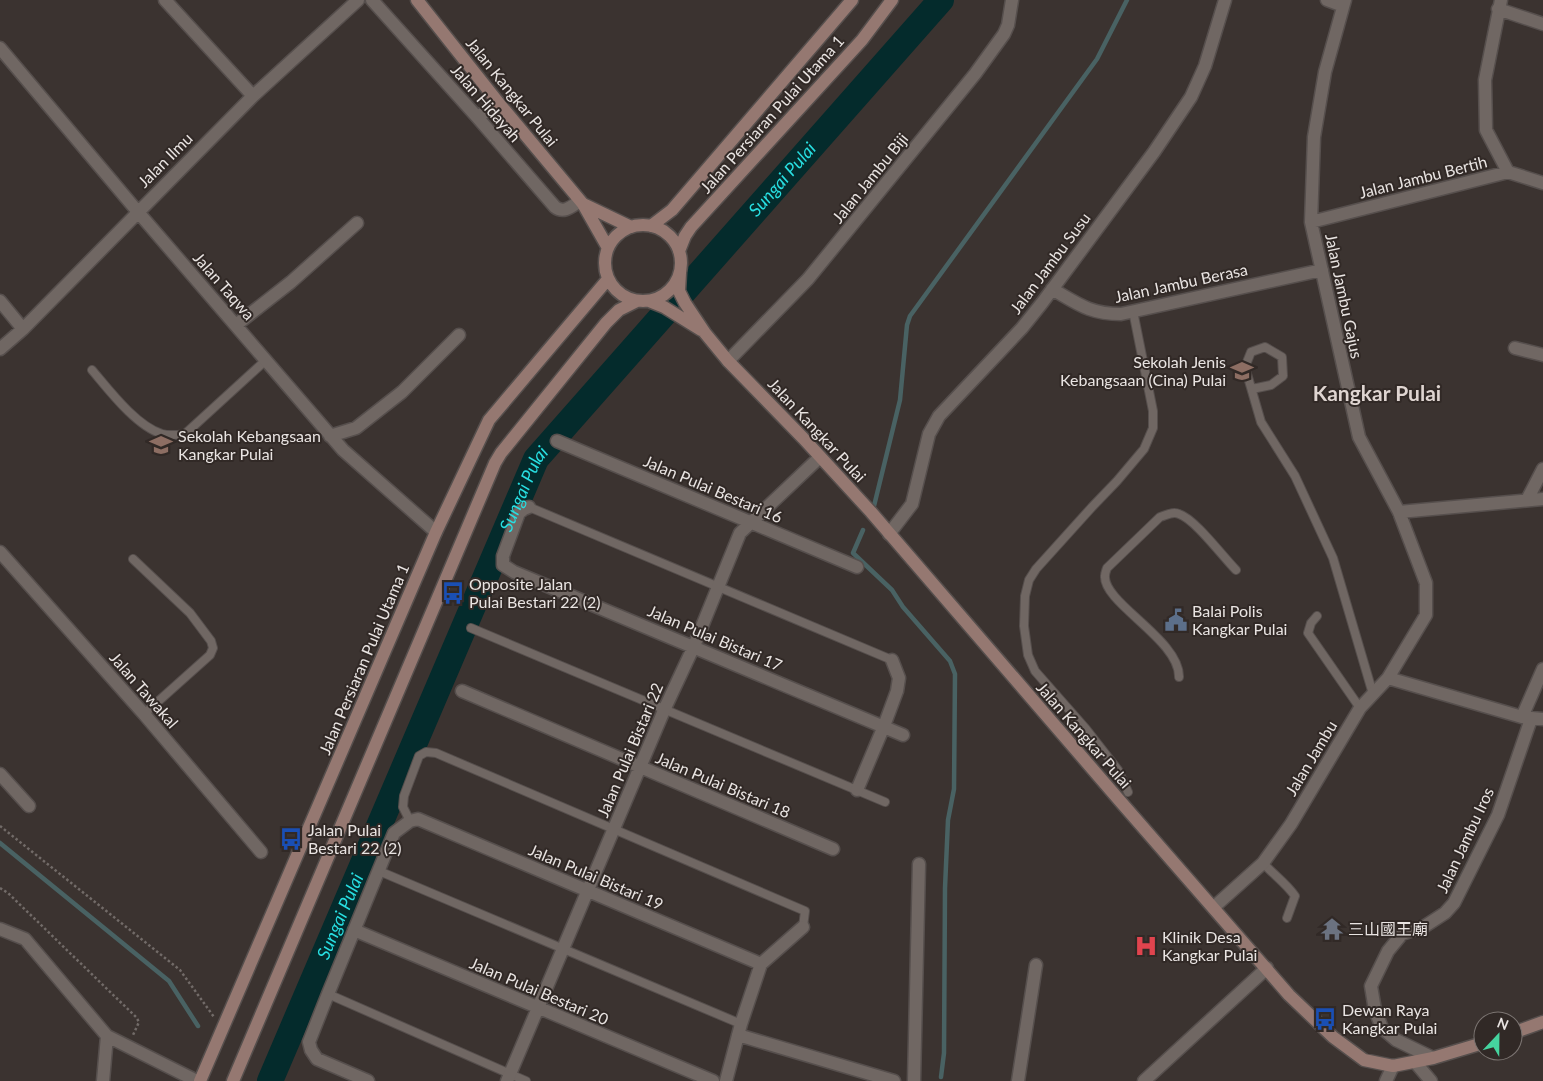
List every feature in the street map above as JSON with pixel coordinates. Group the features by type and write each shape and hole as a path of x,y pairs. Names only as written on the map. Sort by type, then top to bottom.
{"main road":[{"name":"Jalan Kangkar Pulai","path":"417,0 497,101 582,203 608,248"},
{"name":"Jalan Persiaran Pulai Utama 1","path":"651,226 672,210 852,0"},
{"name":"Jalan Persiaran Pulai Utama 1","path":"679,251 691,227 862,40 892,0"},
{"name":"Jalan Kangkar Pulai","path":"582,203 632,227"},
{"path":"233,1081 501,453 606,323 619,310 643,301 659,298 676,283 681,266 679,251 668,235 651,226 632,227 616,236 608,248 605,264 608,279 615,290 625,297 643,301"},
{"name":"Jalan Kangkar Pulai","path":"680,273 679,291 685,303 728,360 820,457 889,534 1290,995 1333,1037 1364,1060 1393,1066 1433,1058 1473,1046"},
{"name":"Jalan Persiaran Pulai Utama 1","path":"199,1081 436,532 489,420 608,279"},
{"name":"Jalan Kangkar Pulai","path":"643,301 664,307 706,333"},
{"path":"1523,1029 1543,1022"}],"street":[{"path":"165,0 252,96"},
{"name":"Jalan Ilmu","path":"0,348 23,329 252,96 358,0"},
{"name":"Jalan Hidayah","path":"372,0 478,118 555,208 565,210 582,203"},
{"name":"Jalan Jambu Biji","path":"728,360 808,279 974,74 1004,34 1008,25 1012,0"},
{"name":"Jalan Jambu Susu","path":"889,534 912,504 929,434 939,416 1022,328 1154,152 1191,97 1205,66 1226,0"},
{"path":"1327,0 1344,3"},
{"name":"Jalan Jambu Gajus","path":"1344,3 1325,72 1314,137 1311,222 1359,437 1399,512 1426,583 1426,615"},
{"path":"1508,172 1486,130 1485,80 1499,5 1543,24"},
{"name":"Jalan Taqwa","path":"0,48 330,436 343,450 436,532"},
{"path":"478,118 497,101"},
{"name":"Jalan Jambu Bertih","path":"1311,222 1508,172 1543,183"},
{"path":"236,325 291,282 357,223"},
{"name":"Jalan Jambu Berasa","path":"1052,289 1083,307 1103,314 1121,314 1322,270"},
{"path":"0,302 23,329"},
{"path":"330,436 356,428 402,392 459,335"},
{"path":"1515,348 1543,355"},
{"name":"Jalan Pulai Bestari 16","path":"557,441 857,567"},
{"name":"Jalan Pulai Bistari 22","path":"509,1078 665,708 694,646 740,533 820,457"},
{"path":"1527,500 1543,469"},
{"path":"1399,512 1543,499"},
{"name":"Jalan Pulai Bistari 17","path":"529,507 524,508 519,513 503,556 502,565 514,572 903,735"},
{"name":"Jalan Tawakal","path":"0,552 144,714 261,852"},
{"name":"Jalan Jambu","path":"1214,907 1263,862 1291,824 1360,708 1388,678 1426,615"},
{"path":"857,790 897,691 899,678 892,660"},
{"name":"Jalan Jambu Iros","path":"1433,1058 1396,1040 1382,1028 1375,1010 1371,986 1388,951 1402,934 1425,926 1445,913 1454,903 1498,815 1532,718 1543,669"},
{"path":"1388,678 1532,718"},
{"name":"Jalan Pulai Bistari 18","path":"462,691 833,849"},
{"path":"0,774 29,806"},
{"path":"368,1081 317,1059 311,1050 310,1042 394,832 414,820"},
{"name":"Jalan Pulai Bistari 19","path":"414,820 762,964"},
{"path":"914,1081 918,864"},
{"path":"726,1081 740,1030 762,964 803,927"},
{"path":"1,930 24,939 107,1036 199,1081"},
{"name":"Jalan Pulai Bestari 20","path":"354,930 713,1081"},
{"path":"1018,1081 1036,965"},
{"path":"1144,1081 1267,968"},
{"path":"740,1030 894,1081"},
{"path":"103,1081 107,1036"},
{"path":"1415,1062 1431,1081"},
{"path":"1386,1081 1393,1066"}],"lane":[{"path":"1128,792 1118,770 1036,671 1028,656 1024,626 1025,596 1029,580 1036,569 1117,481 1144,448 1153,428 1153,412 1133,311"},
{"path":"1252,389 1271,385 1283,376 1282,357 1265,347 1251,352 1245,366 1261,422 1295,476 1332,558 1373,694"},
{"path":"92,370 141,422 160,433 173,436 185,434 266,360"},
{"path":"529,507 892,660"},
{"path":"1179,677 1178,664 1168,649 1107,586 1104,577 1107,568 1160,517 1172,513 1180,514 1191,521 1236,570"},
{"path":"133,559 190,613 211,642 212,648 210,655 144,714"},
{"path":"1317,616 1311,623 1308,634 1360,708"},
{"path":"471,628 885,802"},
{"path":"414,820 403,807 404,796 419,756 426,752 436,753 805,911 803,927"},
{"path":"1263,862 1276,878 1287,885 1295,896 1286,918"},
{"path":"379,871 563,950 740,1030"},
{"path":"328,994 509,1078 526,1081"}],"path":[{"path":"0,826 180,970 223,1029"},
{"path":"0,888 8,893 136,1017 139,1026 127,1046"}],"waterway":[{"name":"Sungai Pulai","path":"270,1081 536,459 941,0"},
{"path":"873,510 900,400 907,325 910,316 1097,59 1127,0"},
{"path":"863,530 853,553 892,590 903,607 950,661 955,674 954,789 948,820 945,888 944,1053 941,1077"},
{"path":"0,843 169,981 198,1026"}],"place":[{"name":"Sekolah Jenis Kebangsaan (Cina) Pulai","path":"1242,371"},
{"name":"Sekolah Kebangsaan Kangkar Pulai","path":"161,445"},
{"name":"Opposite Jalan Pulai Bestari 22 (2)","path":"453,593"},
{"name":"Balai Polis Kangkar Pulai","path":"1176,620"},
{"name":"Jalan Pulai Bestari 22 (2)","path":"291,839"},
{"name":"三山國王廟","path":"1332,929"},
{"name":"Klinik Desa Kangkar Pulai","path":"1146,946"},
{"name":"Dewan Raya Kangkar Pulai","path":"1325,1019"}],"district":[{"name":"Kangkar Pulai","path":"1377,394"}]}
